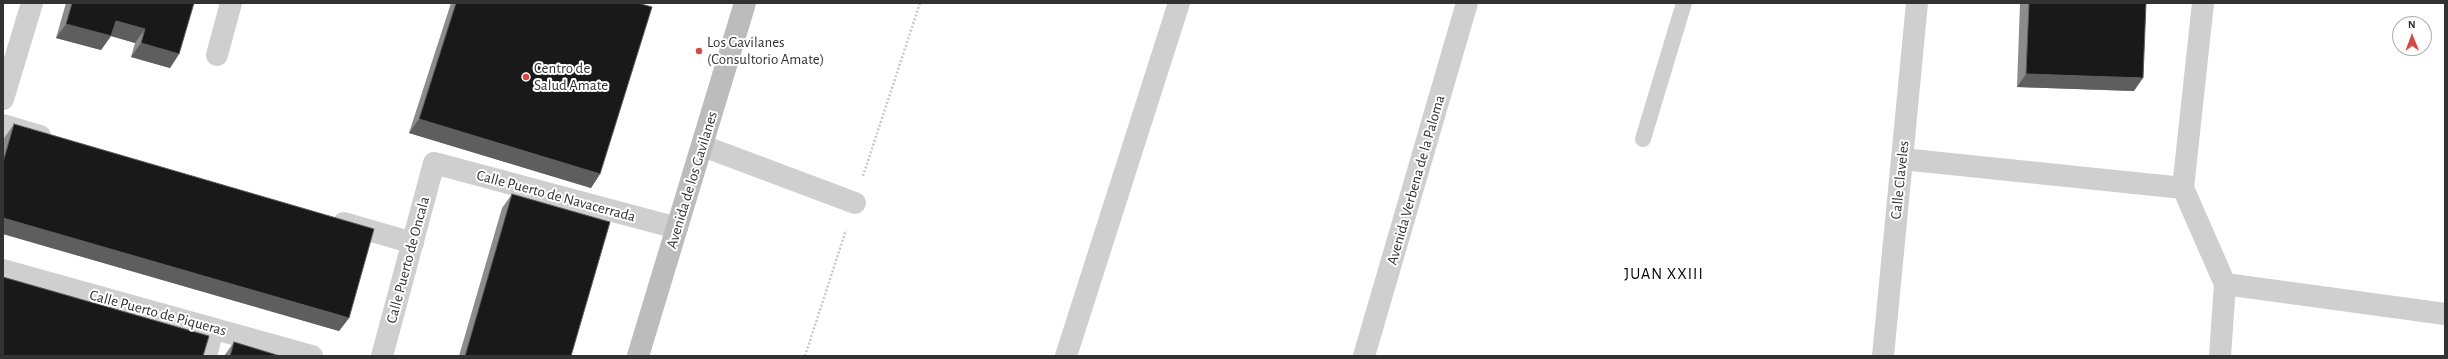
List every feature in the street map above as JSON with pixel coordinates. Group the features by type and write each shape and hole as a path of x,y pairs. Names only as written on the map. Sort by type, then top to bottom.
{"street":[{"path":"3,99 32,3"},
{"path":"217,56 231,3"},
{"name":"Avenida de los Gavilanes","path":"638,356 703,146 745,3"},
{"path":"1066,356 1179,3"},
{"name":"Avenida Verbena de la Paloma","path":"1364,356 1467,3"},
{"name":"Calle Claveles","path":"1883,356 1917,3"},
{"path":"2203,3 2183,188 2225,284 2220,356"},
{"path":"3,125 56,140"},
{"path":"703,146 854,203"},
{"path":"1902,159 2183,188"},
{"name":"Calle Puerto de Navacerrada","path":"434,163 677,228"},
{"name":"Calle Puerto de Oncala","path":"382,356 434,163"},
{"path":"322,217 413,243"},
{"name":"Calle Puerto de Piqueras","path":"3,270 312,356"},
{"path":"2225,284 2445,314"},
{"path":"206,356 213,328"}],"lane":[{"path":"1643,139 1684,3"}],"building":[{"path":"72,3 194,3 179,54 141,43 145,29 116,21 111,36 66,24"},
{"name":"Centro de Salud Amate","path":"456,3 638,3 652,7 600,174 419,119"},
{"path":"2029,3 2146,3 2143,78 2026,74"},
{"path":"14,124 374,229 349,318 3,218 3,162"},
{"path":"512,194 610,222 571,356 465,356"},
{"path":"3,277 209,336 203,356 3,356"},
{"path":"234,342 280,356 230,356"}],"place":[{"name":"Los Gavilanes (Consultorio Amate)","path":"699,51"},
{"name":"Centro de Salud Amate","path":"526,77"}],"district":[{"name":"JUAN XXIII","path":"1664,274"}]}
